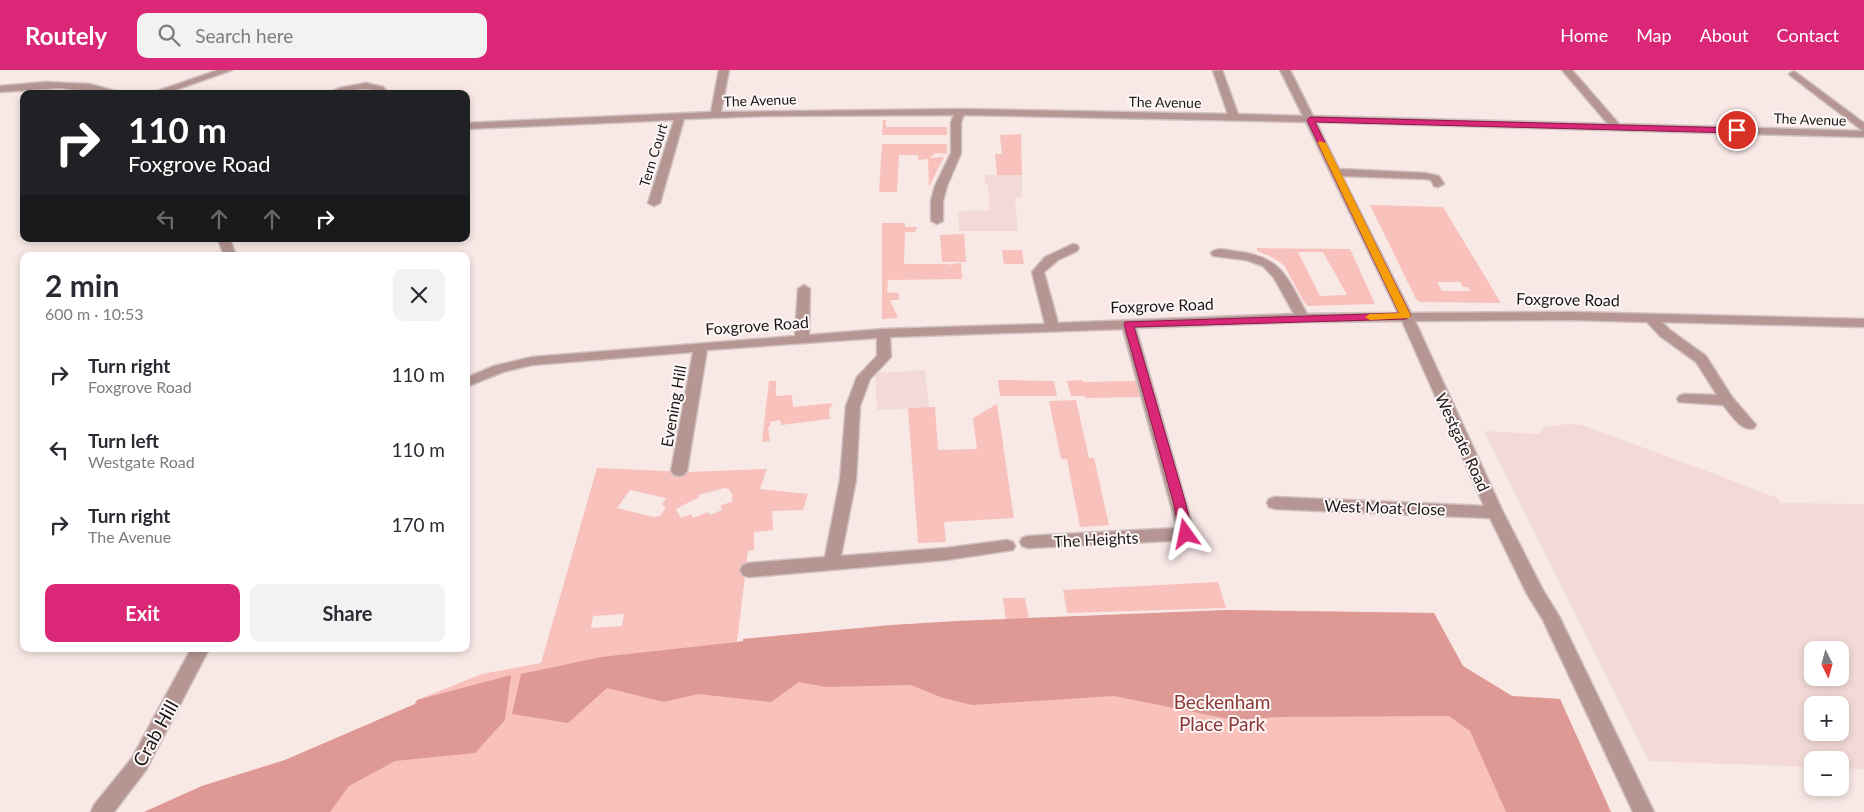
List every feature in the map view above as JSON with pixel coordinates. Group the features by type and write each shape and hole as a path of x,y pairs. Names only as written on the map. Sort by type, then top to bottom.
{"street":[{"path":"166,90 227,70"},
{"path":"716,115 724,70"},
{"name":"Westgate Road","path":"1286,70 1406,316 1495,512 1536,594 1550,616 1644,812"},
{"path":"1567,70 1616,127"},
{"path":"1218,71 1234,117"},
{"path":"1794,74 1864,128"},
{"path":"0,89 49,83 97,86 108,90"},
{"path":"348,90 365,86 379,90"},
{"name":"The Avenue","path":"470,126 680,116 828,112 960,112 1234,117 1864,134"},
{"path":"938,221 937,201 941,186 956,153 956,122 960,112"},
{"name":"Tern Court","path":"654,203 680,116"},
{"path":"1849,134 1864,145"},
{"path":"1336,172 1425,176 1435,178 1438,184"},
{"path":"1052,327 1038,272 1042,264 1074,248"},
{"path":"1218,253 1246,256 1263,261 1274,269 1303,318"},
{"path":"802,339 804,289"},
{"name":"Foxgrove Road","path":"470,382 499,369 532,361 883,333 1406,316 1572,316 1864,323"},
{"path":"1652,319 1665,333 1701,359 1727,400 1749,425"},
{"name":"The Heights","path":"1028,542 1186,534 1179,501 1128,324"},
{"path":"834,562 833,551 848,480 853,406 864,377 884,357 883,333"},
{"name":"Evening Hill","path":"679,471 701,347"},
{"path":"1684,399 1727,400"},
{"name":"West Moat Close","path":"1275,503 1495,512"},
{"path":"749,570 946,554 1007,546"},
{"name":"Crab Hill","path":"101,812 139,764 198,652"}],"shaded area":[{"path":"985,175 1022,175 1022,198 1015,198 1018,231 959,231 958,211 990,210 988,185 985,183"},
{"path":"925,370 929,408 877,410 875,373"},
{"path":"1568,424 1582,425 1777,498 1780,503 1864,504 1864,769 1849,768 1849,751 1804,751 1804,767 1649,761 1484,431 1540,434 1544,427"}],"green space":[{"path":"883,120 886,120 886,127 947,127 947,135 882,135"},
{"path":"1021,134 1022,175 997,175 995,154 1002,154 1000,135"},
{"path":"882,144 947,144 947,154 935,153 930,158 944,157 929,187 928,159 918,160 918,155 899,155 897,192 879,192"},
{"path":"1370,205 1443,207 1501,303 1420,302 1416,299","holes":["1437,282 1460,282 1463,287 1468,287 1470,291 1442,291"]},
{"path":"882,223 905,223 905,227 917,227 915,232 905,232 904,264 951,265 961,263 962,279 888,280 887,292 899,293 899,300 890,300 898,318 882,319"},
{"path":"964,234 966,262 942,262 940,235"},
{"path":"1257,248 1350,249 1375,304 1308,306 1284,265 1272,257 1257,251","holes":["1298,252 1323,252 1347,295 1320,296"]},
{"path":"1002,250 1022,250 1024,264 1004,264"},
{"path":"998,380 1054,381 1057,396 1000,396"},
{"path":"1082,380 1083,382 1138,381 1142,397 1085,398 1085,396 1071,396 1067,381"},
{"path":"769,381 776,381 776,396 792,395 793,407 833,403 829,410 830,419 781,425 780,420 770,422 770,427 768,427 770,441 762,442"},
{"path":"1076,400 1089,458 1094,458 1109,525 1080,527 1067,459 1061,459 1049,401"},
{"path":"997,404 1014,518 944,522 946,542 918,543 908,408 935,407 938,450 977,449 973,418"},
{"name":"Beckenham Place Park","path":"597,468 687,472 767,469 760,489 808,494 803,510 772,511 773,530 754,532 754,550 748,551 737,642 743,641 743,639 892,625 1006,620 1003,598 1025,598 1029,619 1236,610 1434,613 1463,666 1512,696 1560,699 1611,812 144,812 202,786 285,760 415,704 417,700 482,674 541,663","holes":["725,488 729,489 733,496 731,498 733,501 720,506 722,510 710,515 708,512 693,518 691,514 681,518 676,509 699,497 698,495","630,490 666,498 662,505 666,507 660,516 654,517 617,508","624,614 622,626 591,628 593,616"]},
{"path":"1218,582 1226,608 1067,613 1063,590"},
{"path":"1226,610 1434,613 1463,666 1512,696 1560,699 1611,812 1506,812 1470,731 1449,716 1279,717 1234,720 1114,696 972,705 943,698 911,685 826,687 799,682 771,702 698,694 664,702 607,688 568,723 512,714 521,674 601,657 737,642 743,641 743,639 892,625"},
{"path":"511,675 505,720 475,753 395,761 349,786 330,812 144,812 202,786 285,760 415,704 417,700"}],"slow traffic":[{"path":"1322,143 1406,316 1370,317"}],"route":[{"path":"1186,534 1179,501 1128,324 1406,316 1310,120 1737,130"}]}
